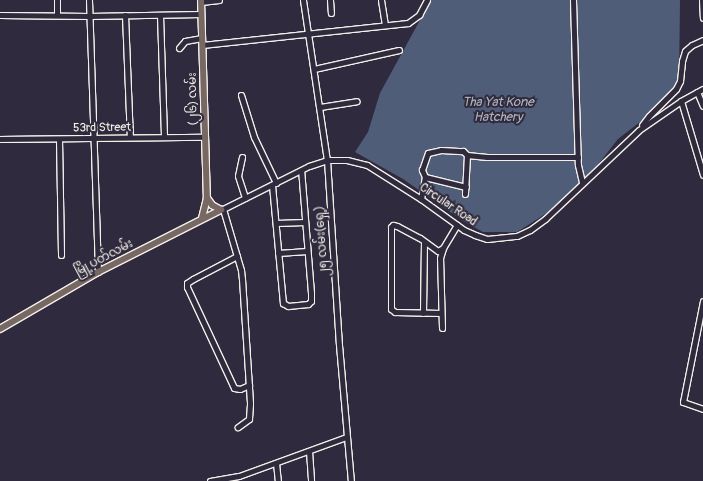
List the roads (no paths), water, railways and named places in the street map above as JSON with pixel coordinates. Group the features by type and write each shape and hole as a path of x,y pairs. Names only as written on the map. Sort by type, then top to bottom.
{"main road":[{"name":"(၂၆) လမ်း","path":"201,1 207,198 202,218"},
{"path":"207,198 212,205 222,210"},
{"name":"မြို့ပတ်လမ်း","path":"0,329 98,272 202,218 222,210"}],"street":[{"path":"57,0 58,15"},
{"path":"89,0 98,272"},
{"path":"201,1 219,0"},
{"name":"၂၅ လမ်း(ရှေ့)","path":"303,0 327,160 346,437 351,481"},
{"path":"330,0 331,13"},
{"path":"381,0 385,25"},
{"path":"202,45 411,22 419,15 426,0"},
{"path":"573,0 578,157 582,183"},
{"path":"702,0 703,18"},
{"path":"0,15 89,16 201,14"},
{"path":"125,15 130,138"},
{"path":"160,15 164,137"},
{"path":"179,48 185,41 202,38"},
{"path":"639,130 649,116 676,89 680,81 682,61 685,51 692,45 703,40"},
{"path":"314,68 399,50"},
{"name":"Circular Road","path":"222,210 301,170 327,160 347,160 367,165 421,199 457,225 475,235 487,239 517,236 530,230 545,219 639,130 681,101 703,89"},
{"path":"697,92 703,106"},
{"path":"241,95 254,137 274,184 278,253 283,303 288,306 303,305 311,301 301,170"},
{"path":"320,107 357,101"},
{"path":"681,101 703,175"},
{"name":"53rd Street","path":"0,139 204,137"},
{"path":"59,139 61,255"},
{"path":"421,199 424,177 422,170 428,153 441,150 463,151 467,155 487,157 578,157"},
{"path":"465,194 467,155"},
{"path":"242,157 238,176 245,198"},
{"path":"424,177 466,187"},
{"path":"222,210 237,256 242,279 250,404 249,419 238,427"},
{"path":"276,224 305,222"},
{"path":"441,313 423,314 395,312 391,309 391,227 393,225 397,226 438,251 443,248"},
{"path":"442,328 440,258 443,248 457,225"},
{"path":"423,314 424,242"},
{"path":"278,253 307,251"},
{"path":"237,256 193,279 187,283 186,287 234,388 240,389 249,385"},
{"path":"703,300 703,308 683,402 703,409"},
{"path":"210,481 240,479 276,463 346,437"},
{"path":"309,451 311,481"},
{"path":"276,463 278,481"}],"water":[{"name":"Tha Yat Kone Hatchery","path":"431,0 680,0 679,82 653,112 618,139 593,171 570,194 547,213 517,232 483,232 463,221 403,179 355,152 368,132 380,93"}]}
